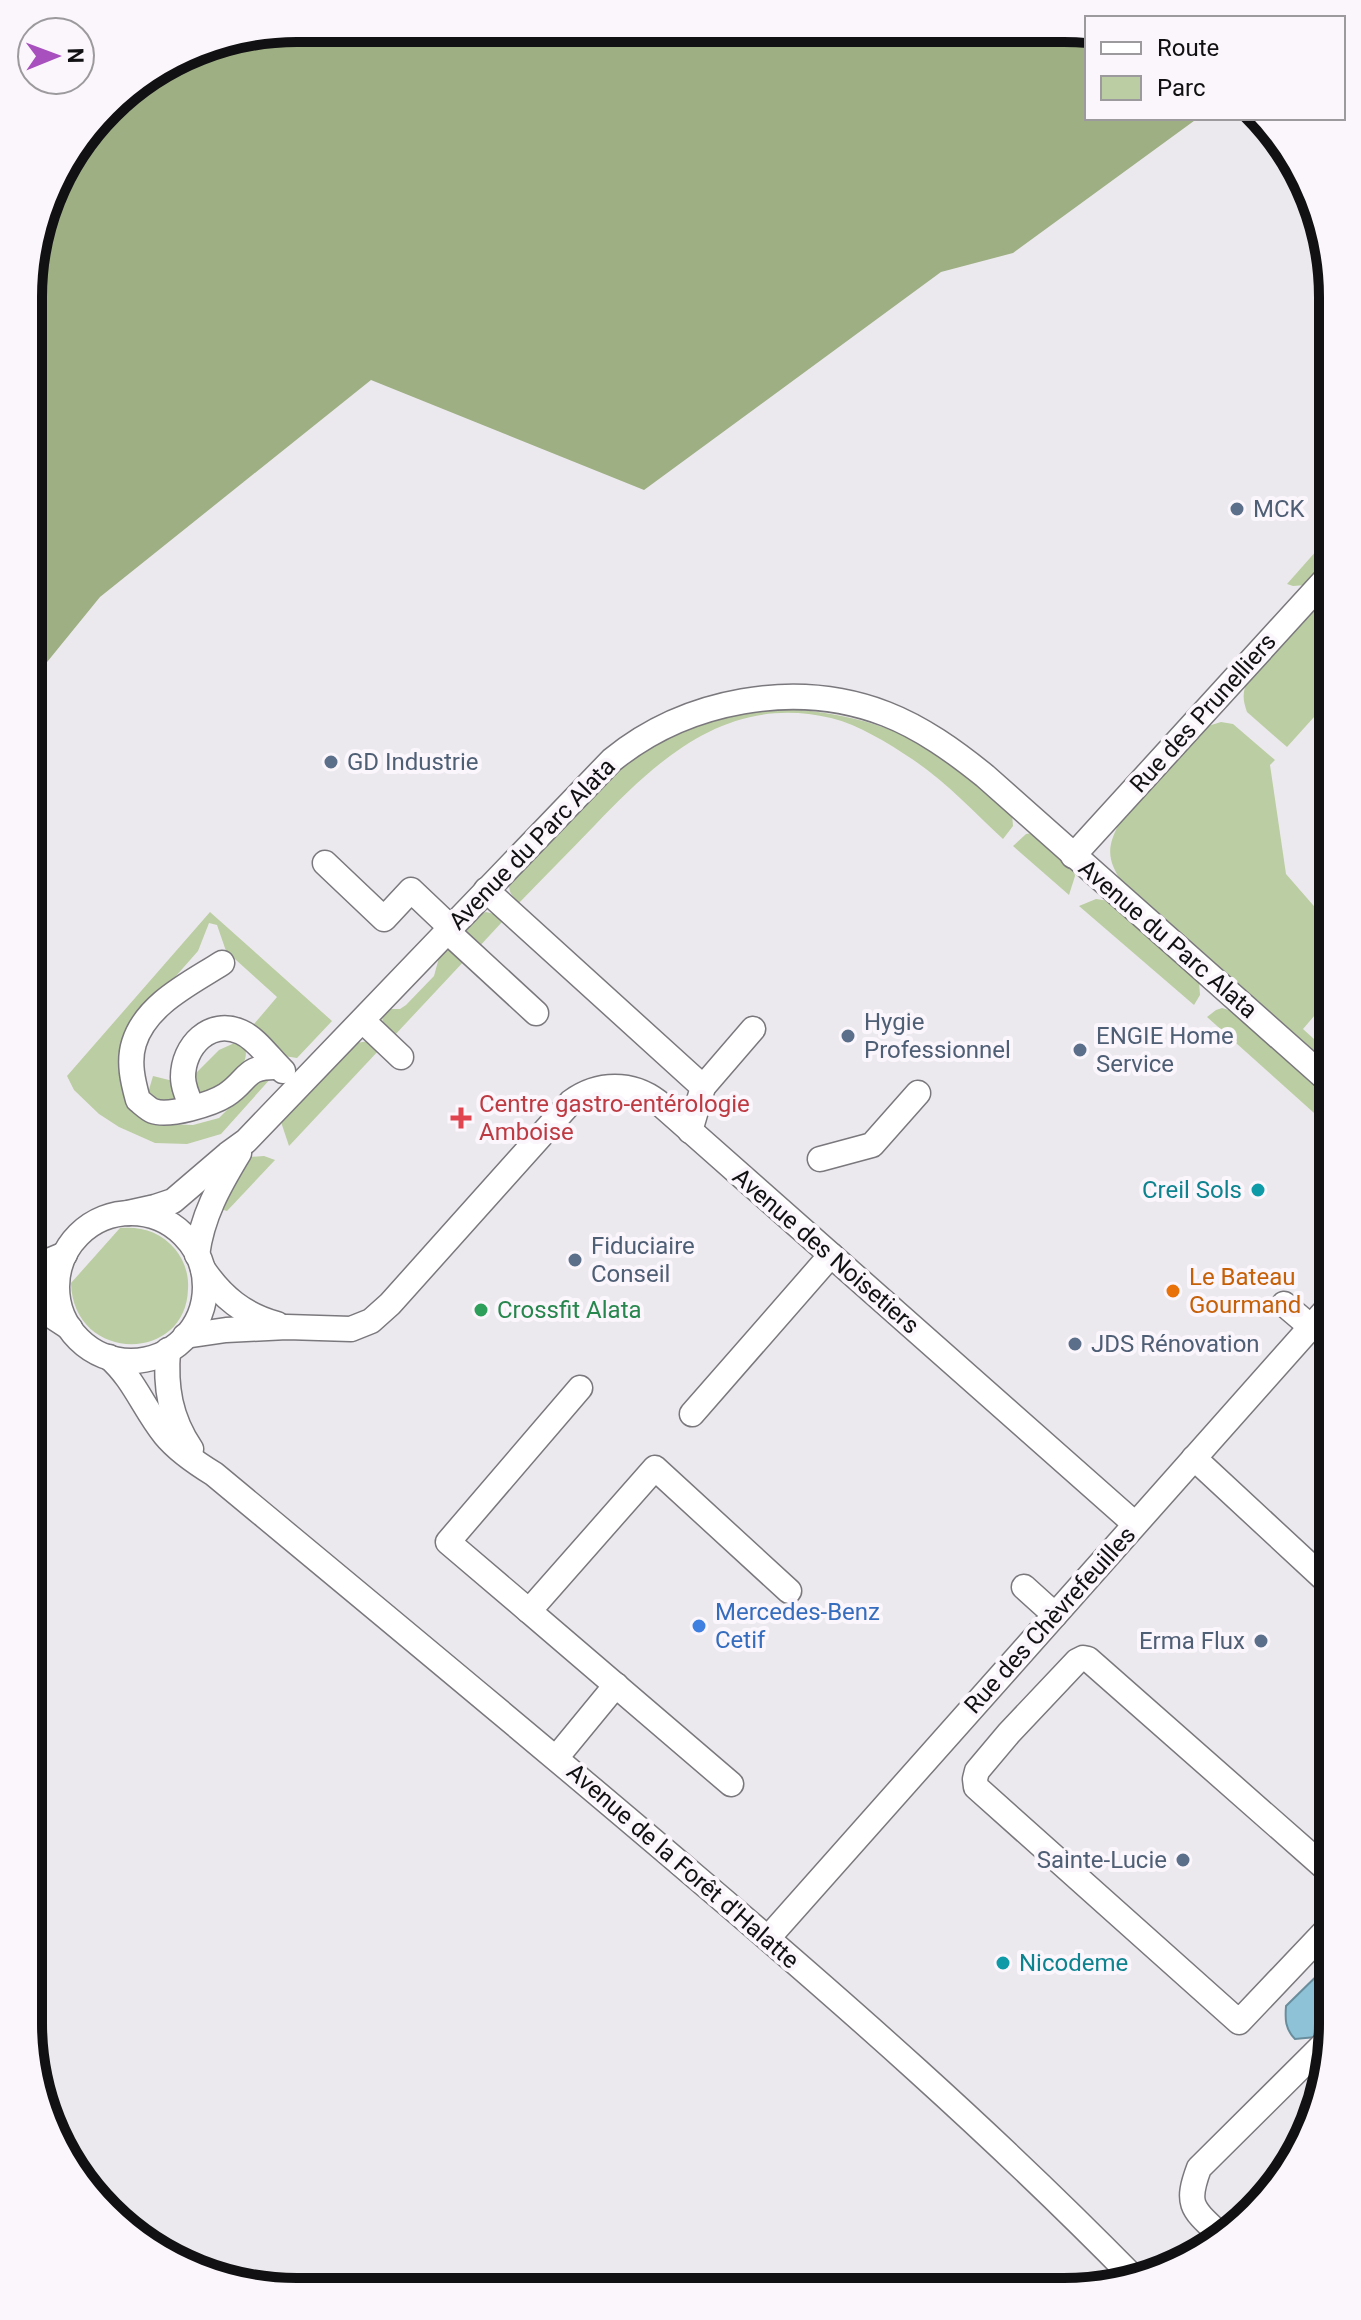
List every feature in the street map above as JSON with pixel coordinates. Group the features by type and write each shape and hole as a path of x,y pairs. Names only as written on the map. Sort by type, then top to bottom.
{"street":[{"name":"Rue des Prunelliers","path":"1073,856 1319,587"},
{"name":"Avenue du Parc Alata","path":"128,1213 173,1201 246,1141 601,770 638,741 670,724 703,711 768,698 838,702 884,713 946,746 1319,1072"},
{"path":"325,863 384,919 411,890 536,1013"},
{"path":"486,890 703,1087"},
{"path":"222,963 168,998 148,1019 134,1043 131,1073 138,1100 153,1111 167,1113 216,1101 256,1068 278,1067"},
{"path":"363,1021 401,1057"},
{"path":"192,1107 183,1081 188,1052 197,1039 218,1029 244,1033 299,1086"},
{"path":"690,1131 703,1087 753,1029"},
{"name":"Avenue des Noisetiers","path":"176,1343 214,1331 287,1327 351,1329 371,1321 410,1282 561,1112 580,1095 616,1086 639,1091 658,1102 831,1255 874,1278 1135,1524"},
{"path":"820,1159 872,1145 918,1093"},
{"name":"Avenue du Parc Alata","path":"200,1262 201,1232 208,1209 246,1141"},
{"path":"42,1311 70,1328 87,1346 109,1357 143,1359 176,1343 195,1324 204,1293 200,1262 182,1234 169,1223 145,1214 128,1213 102,1218 87,1227 74,1239 59,1270 59,1305 70,1328"},
{"path":"42,1264 65,1254"},
{"path":"692,1414 831,1255"},
{"name":"Avenue des Noisetiers","path":"200,1262 218,1290 235,1305 287,1327"},
{"path":"1284,1304 1311,1327"},
{"name":"Rue des Chèvrefeuilles","path":"768,1938 1318,1319"},
{"name":"Avenue de la Forêt d'Halatte","path":"176,1343 167,1389 174,1417 191,1449 214,1474"},
{"name":"Avenue de la Forêt d'Halatte","path":"109,1357 132,1382 170,1441 214,1474 556,1758 768,1938 1067,2209 1126,2270"},
{"path":"580,1388 448,1542 731,1784"},
{"path":"1194,1458 1318,1573"},
{"path":"529,1611 655,1468 789,1591"},
{"path":"1024,1587 1055,1615"},
{"path":"1318,1862 1088,1659 1077,1661 977,1771 976,1787 1239,2022 1318,1939"},
{"path":"556,1758 616,1685"},
{"path":"977,1703 1009,1733"},
{"path":"1213,2229 1198,2215 1192,2200 1192,2188 1199,2168 1317,2051"}],"green space":[{"path":"297,42 1064,42 1085,43 1085,120 1195,120 1013,253 941,272 644,490 371,380 100,597 42,668 44,264 61,200 76,170 105,129 129,105 156,85 200,61 264,44"},
{"path":"1319,548 1319,571 1306,585 1287,584"},
{"path":"1319,603 1319,712 1287,747 1247,712 1244,697 1247,682"},
{"path":"791,709 834,714 874,724 913,740 957,768 1012,814 1013,826 1003,839 924,768 852,725 831,718 794,713 760,715 729,723 671,755 620,800 519,903 512,896 510,881 628,762 665,739 705,723 747,713"},
{"path":"1221,722 1233,724 1275,760 1270,765 1286,874 1319,912 1319,1011 1303,1029 1319,1043 1319,1058 1121,881 1113,867 1110,847 1119,824 1208,726"},
{"path":"1032,833 1074,871 1069,895 1013,846 1026,834"},
{"path":"1096,899 1109,901 1199,982 1200,995 1194,1005 1079,906"},
{"path":"210,912 332,1021 297,1058 284,1056 249,1030 277,997 226,951 217,925 209,923 198,951 161,993 121,1074 166,1124 193,1125 219,1118 258,1079 272,1077 221,1134 187,1144 155,1143 99,1114 74,1090 67,1076"},
{"path":"486,912 494,914 502,922 477,949 465,933 472,920"},
{"path":"451,949 466,959 393,1037 383,1025 382,1015 387,1009 400,1009 406,1005 434,976 440,954"},
{"path":"1222,1008 1235,1012 1319,1086 1319,1117 1207,1017"},
{"path":"241,1040 246,1055 240,1069 216,1094 196,1095 193,1076 219,1050"},
{"path":"369,1041 380,1049 289,1146 281,1122 356,1043"},
{"path":"153,1076 173,1081 177,1095 175,1101 163,1106 148,1093"},
{"path":"264,1156 275,1160 227,1211 217,1208 249,1157"},
{"path":"120,1228 143,1229 163,1238 178,1253 187,1273 188,1289 182,1314 169,1331 151,1341 130,1344 108,1340 90,1328 77,1309 71,1283"}],"water":[{"path":"1318,1975 1316,2037 1295,2039 1286,2024 1286,2006"}],"place":[{"name":"MCK","path":"1237,509"},
{"name":"GD Industrie","path":"331,762"},
{"name":"Hygie Professionnel","path":"848,1036"},
{"name":"ENGIE Home Service","path":"1080,1050"},
{"name":"Centre gastro-entérologie Amboise","path":"461,1118"},
{"name":"Creil Sols","path":"1258,1190"},
{"name":"Fiduciaire Conseil","path":"575,1260"},
{"name":"Le Bateau Gourmand","path":"1173,1291"},
{"name":"Crossfit Alata","path":"481,1310"},
{"name":"JDS Rénovation","path":"1075,1344"},
{"name":"Mercedes-Benz Cetif","path":"699,1626"},
{"name":"Erma Flux","path":"1261,1641"},
{"name":"Sainte-Lucie","path":"1183,1860"},
{"name":"Nicodeme","path":"1003,1963"}]}
